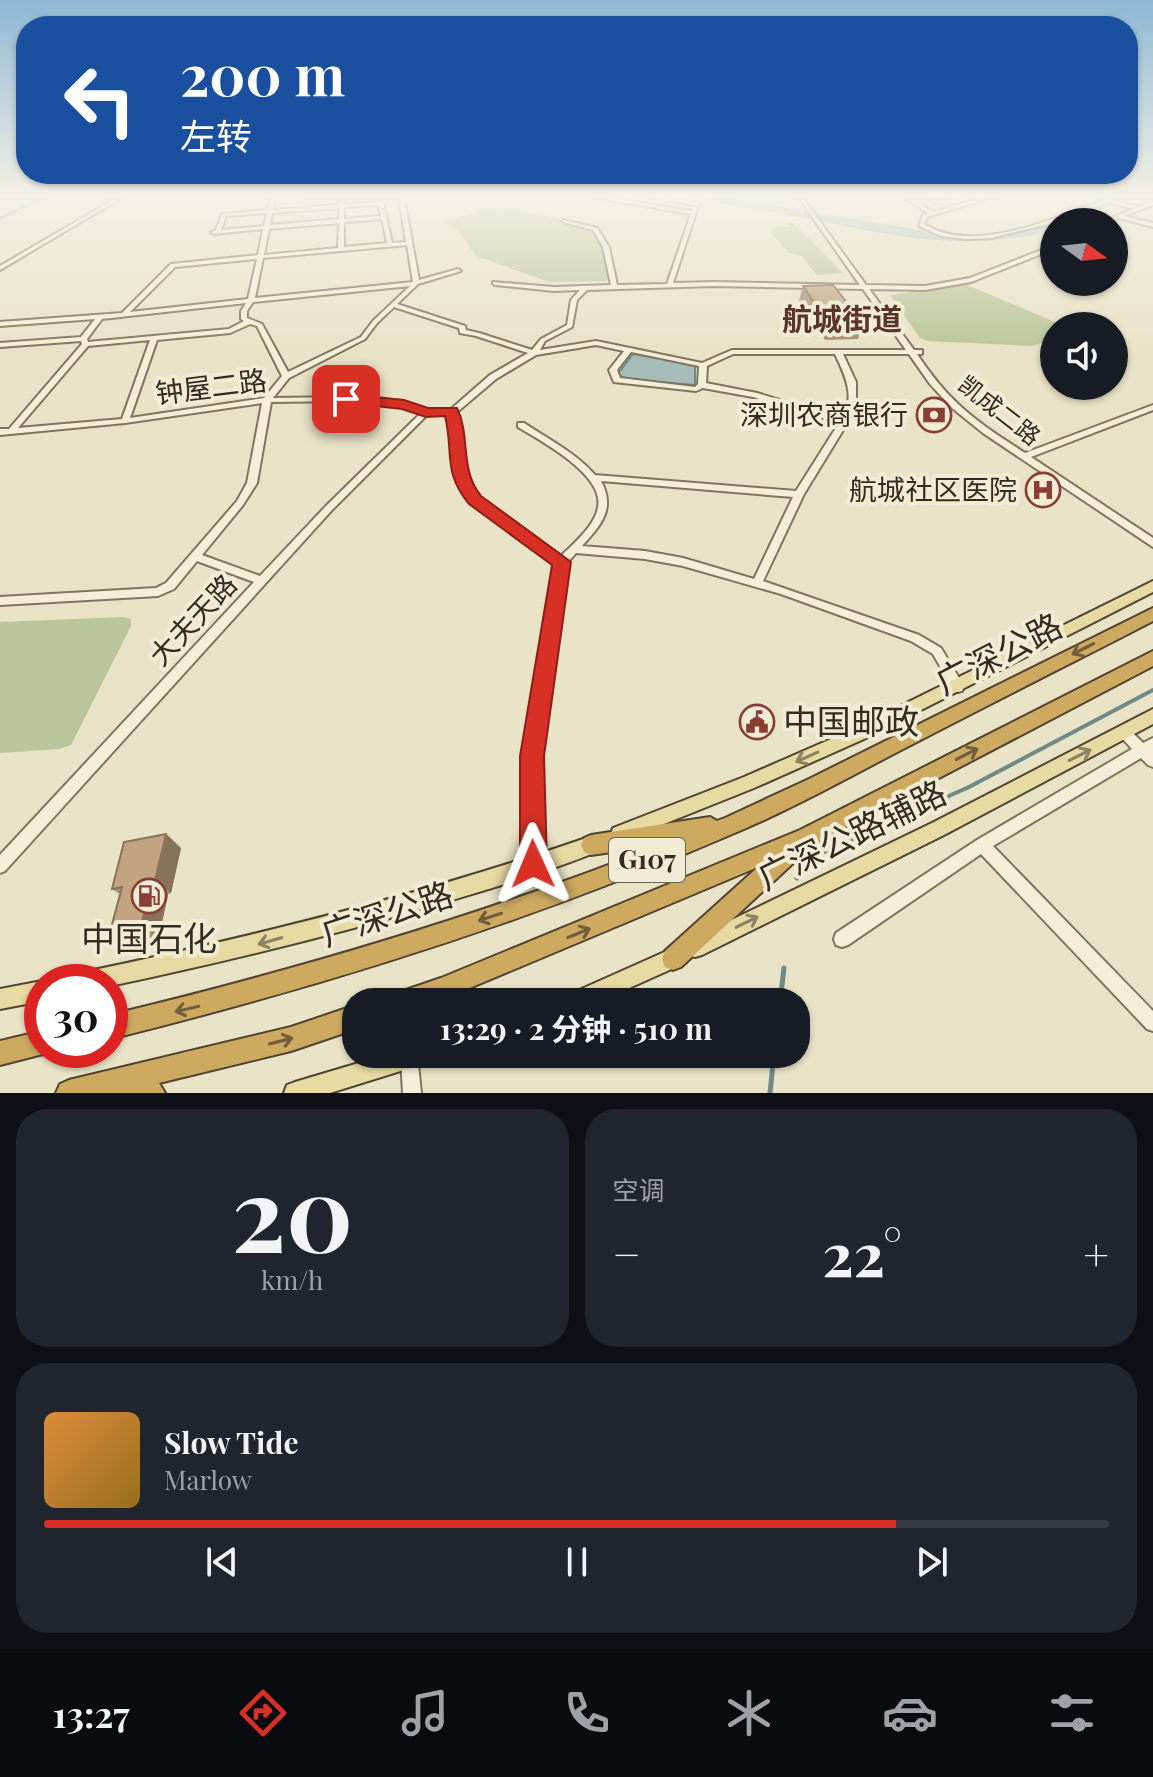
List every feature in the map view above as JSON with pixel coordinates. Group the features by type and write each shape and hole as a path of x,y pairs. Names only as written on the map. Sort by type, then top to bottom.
{"highway":[{"name":"广深公路","path":"128,1023 336,967 619,871 734,823 1153,614"},
{"name":"G107","path":"438,988 607,922 807,837 1153,658"},
{"path":"591,845 734,823"},
{"path":"673,959 807,837"},
{"path":"69,1093 291,1039 342,1022"},
{"path":"0,1053 24,1047"},
{"path":"103,1085 152,1093"}],"main road":[{"path":"128,973 238,950 591,845 748,783 958,687 1153,586"},
{"name":"广深公路辅路","path":"607,988 673,959 938,829 1153,716"},
{"path":"0,999 24,994"},
{"path":"295,1093 377,1068"}],"street":[{"path":"0,268 34,248"},
{"path":"262,248 244,319 260,325 286,376"},
{"path":"123,314 173,265 353,248"},
{"path":"410,248 416,283"},
{"path":"606,248 614,286"},
{"path":"670,284 682,248"},
{"name":"凯成二路","path":"840,248 955,406 1153,543"},
{"path":"495,283 585,288 670,284 925,288 960,283 1040,251"},
{"path":"0,324 100,317 416,283 458,271"},
{"path":"0,601 158,592 170,586 240,503 252,483 267,400 286,376 363,338 416,283"},
{"path":"534,353 543,340 570,326 574,300 585,288"},
{"path":"393,305 463,327 462,332 534,353"},
{"path":"12,430 84,342 100,317"},
{"path":"0,345 154,339 230,331 250,321"},
{"path":"125,421 154,339"},
{"path":"562,562 475,500 465,488 457,463 456,427 452,412 493,377 534,353 596,343 703,365 732,352 916,352"},
{"path":"628,351 613,370 617,380 696,389 702,385 754,395 844,422"},
{"path":"757,584 799,494 852,409 852,382 838,352"},
{"path":"702,385 703,365"},
{"name":"钟屋二路","path":"0,432 125,421 267,400 346,399 404,404 426,412 452,412"},
{"path":"1027,456 1153,407"},
{"name":"大夫天路","path":"0,866 262,581 426,412"},
{"path":"521,425 566,454 594,478 605,503 597,520 562,562 532,756 533,864"},
{"name":"凯成二路","path":"1027,456 1153,536"},
{"path":"594,478 799,494"},
{"path":"573,549 658,557 757,584 915,638 937,651 958,687"},
{"path":"196,557 262,581"},
{"path":"842,939 982,845 1149,752 1124,732"},
{"path":"982,845 1153,1023"},
{"path":"412,1093 415,1068"}],"green space":[{"path":"471,248 603,248 607,281 549,282 476,256"},
{"path":"784,248 818,248 843,273 817,275 802,256"},
{"path":"967,285 1040,316 1040,343 1033,346 927,341 920,338 890,295"},
{"path":"131,619 131,626 71,745 59,749 0,753 0,622"}],"water":[{"path":"633,354 657,356 695,366 695,385 631,380 617,375"}],"building":[{"path":"833,285 863,323 830,325 803,286"},
{"path":"166,834 141,926 110,932 122,887 112,889 124,842"}],"waterway":[{"path":"911,813 969,787 1153,690"},
{"path":"797,878 808,862 821,853 915,811"},
{"path":"782,988 784,968"},
{"path":"770,1093 773,1068"}],"place":[{"name":"深圳农商银行","path":"934,415"},
{"name":"航城社区医院","path":"1043,490"},
{"name":"中国邮政","path":"757,722"},
{"name":"中国石化","path":"149,896"}],"district":[{"name":"航城街道","path":"842,320"}],"route":[{"path":"346,399 404,404 426,412 452,412 456,427 457,463 465,488 475,500 562,562 532,756 533,864"}]}
